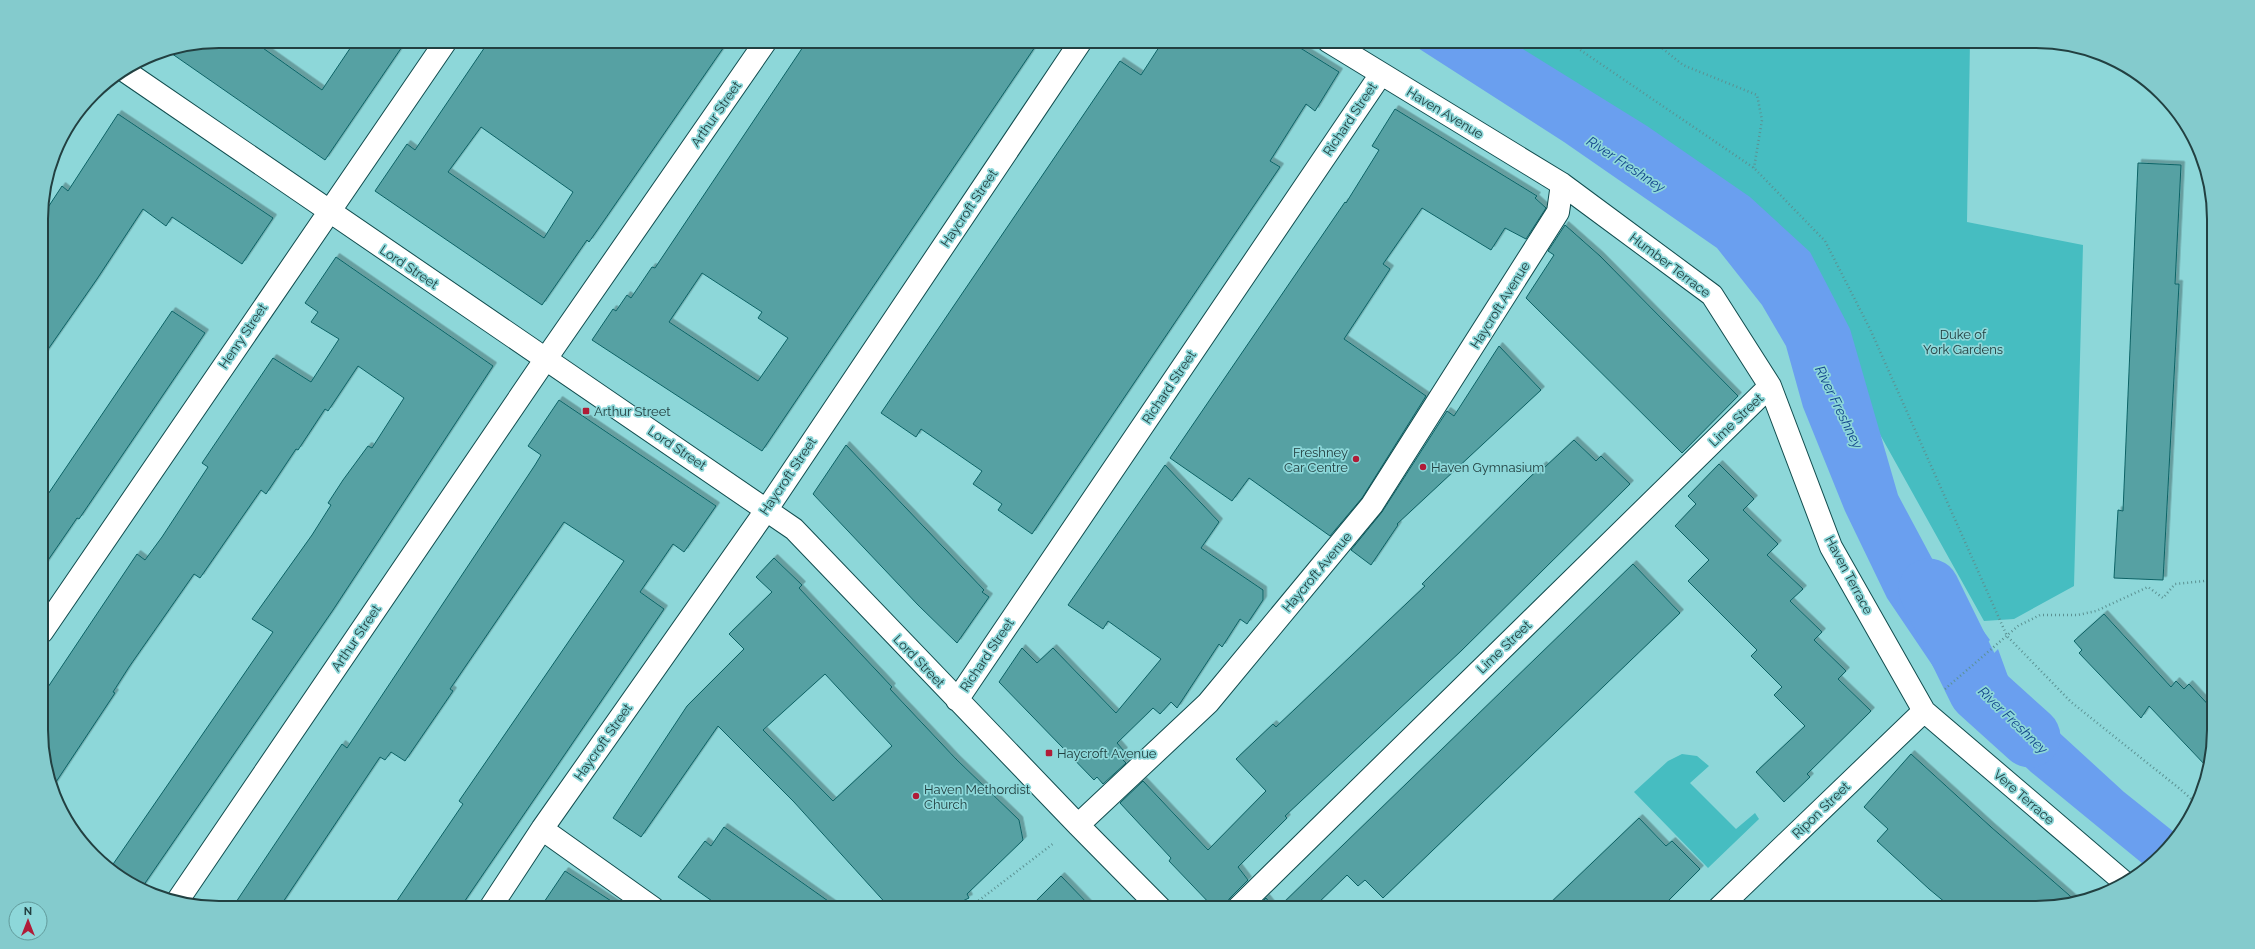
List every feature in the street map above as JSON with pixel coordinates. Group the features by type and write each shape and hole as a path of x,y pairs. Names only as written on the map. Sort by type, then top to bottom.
{"street":[{"name":"Henry Street","path":"48,623 441,48"},
{"name":"Arthur Street","path":"180,897 545,360 761,48"},
{"name":"Haycroft Street","path":"495,901 542,830 767,509 1076,48"},
{"name":"Haven Avenue","path":"1339,48 1562,184"},
{"name":"Lord Street","path":"129,74 328,212 767,509 794,529 957,700 1153,901"},
{"name":"Richard Street","path":"957,700 1380,74"},
{"name":"Humber Terrace","path":"1562,184 1712,295 1770,386"},
{"name":"Haycroft Avenue","path":"1078,825 1208,703 1372,505 1558,212 1562,184"},
{"name":"Haven Terrace","path":"1770,386 1831,547 1924,712"},
{"name":"Lime Street","path":"1245,901 1770,386"},
{"name":"Vere Terrace","path":"1924,712 2120,879"},
{"name":"Ripon Street","path":"1726,901 1924,712"},
{"path":"542,830 643,901"}],"path":[{"path":"1577,48 1754,168 1825,240 1870,329 2007,636 2071,702 2192,800"},
{"path":"1662,48 1683,65 1757,95 1762,120 1754,168"},
{"path":"1942,692 2018,626 2040,615 2078,615 2096,611 2148,587 2163,598 2175,584 2207,581"},
{"path":"978,901 1078,825"}],"green space":[{"name":"Duke of York Gardens","path":"1516,48 1970,48 1967,222 2083,245 2074,586 2014,619 1984,621 1776,248"},
{"path":"1682,754 1697,756 1709,766 1690,783 1736,829 1755,813 1759,819 1708,868 1634,792 1668,761"}],"water":[{"path":"1418,48 1521,48 1647,126 1750,197 1810,252 1850,329 1898,495 1936,566 1990,640 1945,684 1887,598 1845,511 1803,407 1786,346 1762,305 1717,248 1564,142"},
{"path":"1998,649 2010,682 2053,727 2124,792 2174,832 2165,843 2143,864 2031,772 1973,717 1957,692"}],"building":[{"path":"207,48 263,48 322,90 350,48 401,48 325,160 173,54"},
{"path":"484,48 723,48 589,242 587,240 542,305 375,191 407,144 415,150","holes":["481,127 573,192 544,238 448,172"]},
{"path":"802,48 1034,48 762,451 592,340 613,309 616,311 627,295 631,298 652,267 655,268","holes":["702,273 762,312 758,318 788,338 758,381 669,322"]},
{"path":"1158,48 1300,48 1339,72 1315,111 1306,104 1270,161 1280,167 1032,534 998,510 1002,504 973,484 982,471 921,429 916,437 881,413 1120,61 1141,75"},
{"path":"1395,109 1537,196 1535,198 1546,208 1526,239 1505,228 1491,250 1422,208 1383,264 1390,269 1344,339 1426,396 1362,498 1330,536 1249,478 1232,501 1170,458 1345,202 1346,203 1379,150 1372,146"},
{"path":"118,114 273,218 242,264 172,217 166,226 143,209 48,349 48,207 62,186 68,191"},
{"path":"2138,163 2181,165 2175,284 2179,284 2163,580 2114,578 2118,510 2123,511"},
{"path":"1565,225 1600,256 1738,396 1682,453 1526,298 1554,255 1548,251"},
{"path":"336,257 493,366 333,610 145,884 113,864 273,632 252,619 312,535 331,505 328,503 343,480 368,446 372,448 404,398 358,366 328,411 325,409 298,450 296,449 266,494 261,490 200,578 194,574 129,667 113,692 115,693 56,782 51,764 48,742 48,687 137,554 145,560 162,537 208,467 202,463 273,358 311,382 339,339 311,322 318,312 305,303"},
{"path":"172,311 205,333 79,519 77,518 48,560 48,494"},
{"path":"1499,346 1541,390 1397,524 1398,525 1371,565 1351,550 1382,512 1447,411 1454,416"},
{"path":"559,400 716,506 684,552 673,544 640,592 664,609 465,901 397,901 463,804 459,801 624,561 564,522 450,689 453,691 405,761 391,752 385,760 380,757 284,901 237,901 342,744 347,748 535,465 541,455 528,446"},
{"path":"1574,440 1596,461 1601,456 1630,484 1461,651 1285,816 1287,818 1238,867 1248,880 1228,901 1207,901 1169,861 1171,858 1120,803 1143,781 1208,850 1266,791 1236,759 1273,724 1276,727 1425,586 1422,584 1529,478 1543,465 1545,467"},
{"path":"846,445 984,590 982,592 989,597 957,643 918,605 813,494"},
{"path":"1719,464 1754,499 1743,510 1778,544 1767,555 1803,589 1790,601 1822,632 1814,640 1846,671 1838,679 1871,711 1807,774 1810,777 1784,802 1756,772 1805,726 1774,695 1782,687 1751,656 1757,650 1688,581 1709,560 1675,526 1696,504 1688,496"},
{"path":"1165,465 1219,522 1201,548 1263,590 1263,600 1247,624 1240,619 1222,647 1219,644 1177,708 1171,702 1160,714 1153,708 1117,743 1124,751 1119,756 1126,763 1103,784 1097,777 1094,780 999,682 1022,648 1037,663 1053,648 1116,713 1161,659 1108,621 1103,629 1068,605"},
{"path":"774,558 802,585 799,588 892,687 890,689 956,759 1019,820 1023,840 967,894 969,898 963,901 884,901 794,802 718,726 641,837 613,818 687,706 744,649 729,634 772,592 756,577","holes":["825,674 892,746 833,801 763,730"]},
{"path":"1633,564 1680,613 1383,898 1365,880 1358,886 1347,875 1320,901 1285,901"},
{"path":"2104,614 2171,687 2176,681 2184,689 2189,684 2207,703 2207,742 2204,764 2149,706 2141,718 2079,653 2082,650 2074,641"},
{"path":"1911,754 1991,827 2072,897 2048,901 1944,901 1877,841 1888,829 1864,807"},
{"path":"1639,818 1666,846 1672,841 1700,869 1668,901 1552,901"},
{"path":"724,827 828,901 712,901 678,877 705,841 711,846"},
{"path":"565,871 611,901 545,901"},
{"path":"1061,876 1085,901 1036,901"}],"waterway":[{"name":"River Freshney","path":"1929,589 1979,691 2030,737"}],"place":[{"name":"Arthur Street","path":"586,411"},
{"name":"Freshney Car Centre","path":"1356,459"},
{"name":"Haven Gymnasium","path":"1423,467"},
{"name":"Haycroft Avenue","path":"1049,753"},
{"name":"Haven Methordist Church","path":"916,796"}]}
